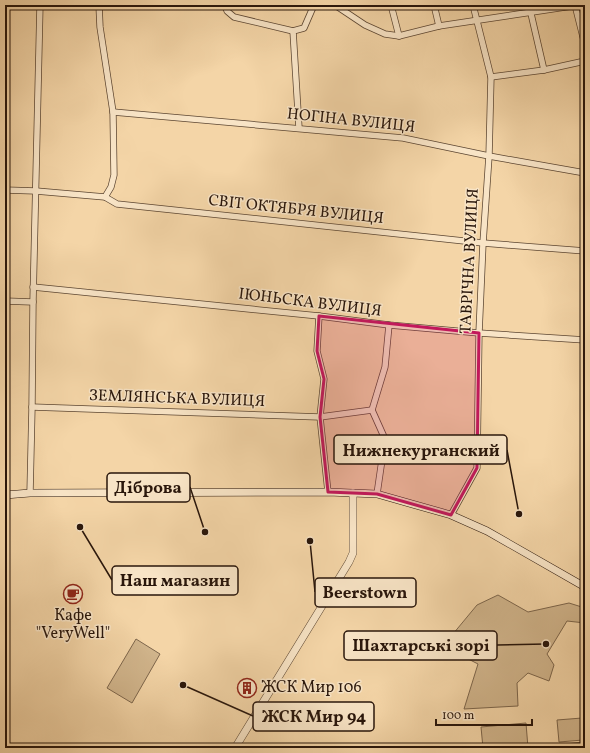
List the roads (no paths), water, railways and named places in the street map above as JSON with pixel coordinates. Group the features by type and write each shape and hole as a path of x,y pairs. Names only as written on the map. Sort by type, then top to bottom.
{"main road":[{"path":"5,495 328,492 376,494 451,515 487,531 585,587"},
{"path":"235,748 349,562 353,553 353,494"}],"street":[{"path":"30,494 32,302 40,5"},
{"path":"99,5 100,27 112,112 114,175 111,187 105,197"},
{"path":"225,5 227,11 234,17 293,31 304,28 314,5"},
{"path":"335,5 365,25 386,34 399,36 438,26 576,5 585,45"},
{"path":"391,5 399,36"},
{"path":"434,5 438,26"},
{"name":"ТАВРІЧНА ВУЛИЦЯ","path":"451,515 477,468 479,333 489,156 491,77 473,5"},
{"path":"529,5 544,70"},
{"path":"293,31 300,128"},
{"path":"491,77 544,70 585,61"},
{"name":"НОГІНА ВУЛИЦЯ","path":"112,112 403,138 489,156 585,173"},
{"name":"СВІТ ОКТЯБРЯ ВУЛИЦЯ","path":"5,190 105,197 118,204 483,243 585,251"},
{"name":"IЮНЬСКА ВУЛИЦЯ","path":"33,287 320,316 389,325 585,340"},
{"path":"5,301 32,302"},
{"path":"320,316 317,351 324,379 320,417 328,492"},
{"path":"376,494 385,439 372,410 385,367 389,325"},
{"name":"ЗЕМЛЯНСЬКА ВУЛИЦЯ","path":"32,407 320,417 372,410"}],"place":[{"name":"Нижнекурганский","path":"519,514"},
{"name":"Наш магазин","path":"80,527"},
{"name":"Діброва","path":"205,532"},
{"name":"Beerstown","path":"310,541"},
{"name":"Кафе \"VeryWell\"","path":"73,594"},
{"name":"Шахтарські зорі","path":"546,644"},
{"name":"ЖСК Мир 94","path":"183,685"},
{"name":"ЖСК Мир 106","path":"247,688"}]}
